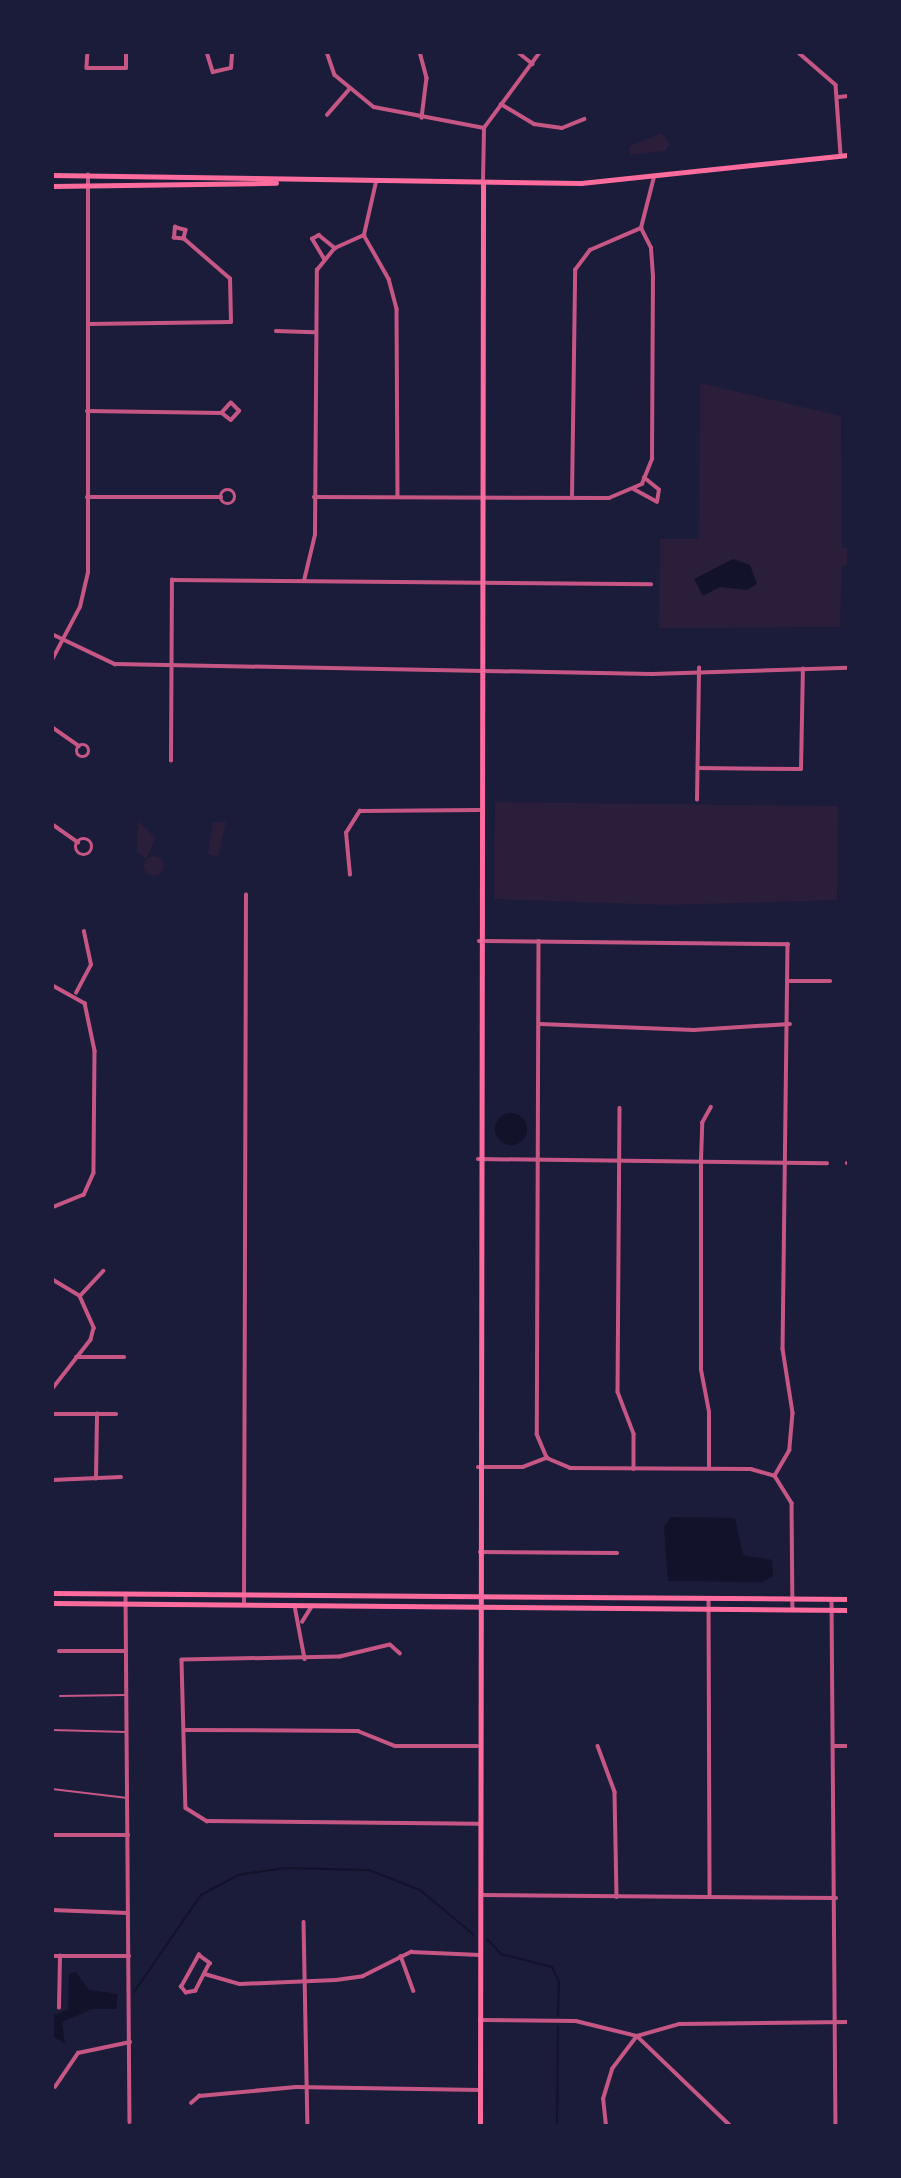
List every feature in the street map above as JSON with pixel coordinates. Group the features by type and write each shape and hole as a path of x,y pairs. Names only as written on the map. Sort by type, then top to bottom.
{"main road":[{"path":"52,175 280,182 483,183 654,177 845,155"},
{"path":"52,186 252,188 280,182"},
{"path":"480,2126 477,1746 483,183"},
{"path":"52,1593 849,1599"},
{"path":"52,1602 849,1610"}],"street":[{"path":"88,52 88,68 126,68 126,52"},
{"path":"207,52 213,72 231,68 232,52"},
{"path":"327,52 349,90 374,107 484,128"},
{"path":"420,52 426,78 422,118"},
{"path":"518,52 533,64"},
{"path":"483,183 484,128 540,52"},
{"path":"802,53 826,73 839,97 845,155"},
{"path":"327,115 349,90"},
{"path":"839,97 849,96"},
{"path":"501,104 534,124 562,128 584,119"},
{"path":"52,660 63,641 88,573 88,175"},
{"path":"314,497 608,498 642,484 652,459 653,277 651,248 641,228 654,177"},
{"path":"376,182 364,235 389,279 397,309 398,498"},
{"path":"88,324 231,322 230,279 184,239 174,238 176,227 186,230 184,239"},
{"path":"572,498 575,270 590,250 641,228"},
{"path":"324,258 312,239 319,235 335,248"},
{"path":"304,581 314,497 315,280 324,258 335,248 364,235"},
{"path":"276,331 314,332"},
{"path":"88,411 222,413 231,420 239,411 231,403 222,413"},
{"path":"634,489 657,502 659,490 644,478"},
{"path":"87,497 221,497 228,490 235,498 227,504 221,497"},
{"path":"171,761 172,580 651,584"},
{"path":"52,634 115,664 652,674 699,668 849,668"},
{"path":"697,800 699,668"},
{"path":"698,768 801,769 803,668"},
{"path":"52,727 79,746"},
{"path":"350,875 345,833 360,811 479,810"},
{"path":"52,824 78,842 90,842 90,851 79,852 78,842"},
{"path":"244,1605 246,895"},
{"path":"76,993 91,965 84,932"},
{"path":"479,941 788,944 790,1024 784,1161 783,1355 793,1434 775,1476"},
{"path":"539,941 537,1434 547,1458 570,1468 709,1469 775,1476"},
{"path":"790,981 831,981"},
{"path":"52,985 76,993 90,1012 94,1051 94,1172 84,1195 52,1208"},
{"path":"540,1024 694,1030 790,1024"},
{"path":"709,1469 709,1412 701,1370 701,1160 702,1123 711,1107"},
{"path":"620,1108 618,1392 634,1434 634,1469"},
{"path":"478,1159 827,1163"},
{"path":"80,1296 103,1271"},
{"path":"52,1279 80,1296 94,1328 52,1391"},
{"path":"76,1357 124,1357"},
{"path":"52,1414 116,1415"},
{"path":"96,1479 97,1415"},
{"path":"478,1467 523,1467 547,1458"},
{"path":"775,1476 792,1503 793,1610"},
{"path":"52,1480 121,1477"},
{"path":"479,1552 617,1553"},
{"path":"126,1594 130,2122"},
{"path":"709,1598 710,1895"},
{"path":"832,1599 836,2126"},
{"path":"295,1605 303,1622 305,1659"},
{"path":"303,1622 313,1605"},
{"path":"400,1654 390,1645 305,1659 182,1660 186,1730 186,1808 196,1818 478,1824"},
{"path":"59,1651 126,1651"},
{"path":"186,1730 358,1731 395,1746 477,1746"},
{"path":"598,1746 615,1792 617,1897"},
{"path":"834,1746 849,1746"},
{"path":"52,1835 128,1835"},
{"path":"480,1895 836,1898"},
{"path":"52,1910 128,1913"},
{"path":"304,1922 302,1980 308,2126"},
{"path":"198,1955 210,1961 205,1974 196,1991 182,1990 198,1955"},
{"path":"205,1974 240,1984 363,1976 401,1956 480,1955"},
{"path":"52,1956 129,1956"},
{"path":"60,1956 60,2008"},
{"path":"401,1956 414,1991"},
{"path":"480,2020 576,2021 637,2036 731,2126"},
{"path":"606,2126 603,2099 612,2069 637,2036 678,2024 849,2022"},
{"path":"55,2087 78,2053 130,2042"},
{"path":"191,2103 199,2096 308,2087 480,2090"}],"lane":[{"path":"60,1696 127,1695"},
{"path":"52,1730 127,1732"},
{"path":"52,1788 128,1798"}],"shaded area":[{"path":"662,133 670,144 665,151 630,155 629,146"},
{"path":"700,383 841,416 842,548 848,548 848,564 842,567 840,627 659,628 660,539 699,539"},
{"path":"733,559 750,565 757,584 747,590 720,587 703,596 694,579"},
{"path":"495,802 838,806 837,900 666,905 494,899"},
{"path":"138,821 156,838 146,859 137,852"},
{"path":"213,822 226,822 218,857 208,854"},
{"path":"154,856 161,859 164,866 161,873 154,876 147,873 144,866 147,859"},
{"path":"511,1113 522,1118 527,1129 522,1140 511,1145 500,1140 495,1129 500,1118"},
{"path":"671,1517 735,1518 743,1555 772,1560 773,1576 762,1582 668,1581 664,1527"},
{"path":"76,1972 89,1990 118,1994 116,2009 92,2009 62,2022 65,2044 53,2036 53,2015 68,2010 69,1974"}],"waterway":[{"path":"134,1992 201,1895 238,1875 285,1868 369,1870 420,1890 474,1935"},
{"path":"487,1939 501,1954 552,1967 559,1982 558,2016"},
{"path":"557,2126 558,2026"}]}
